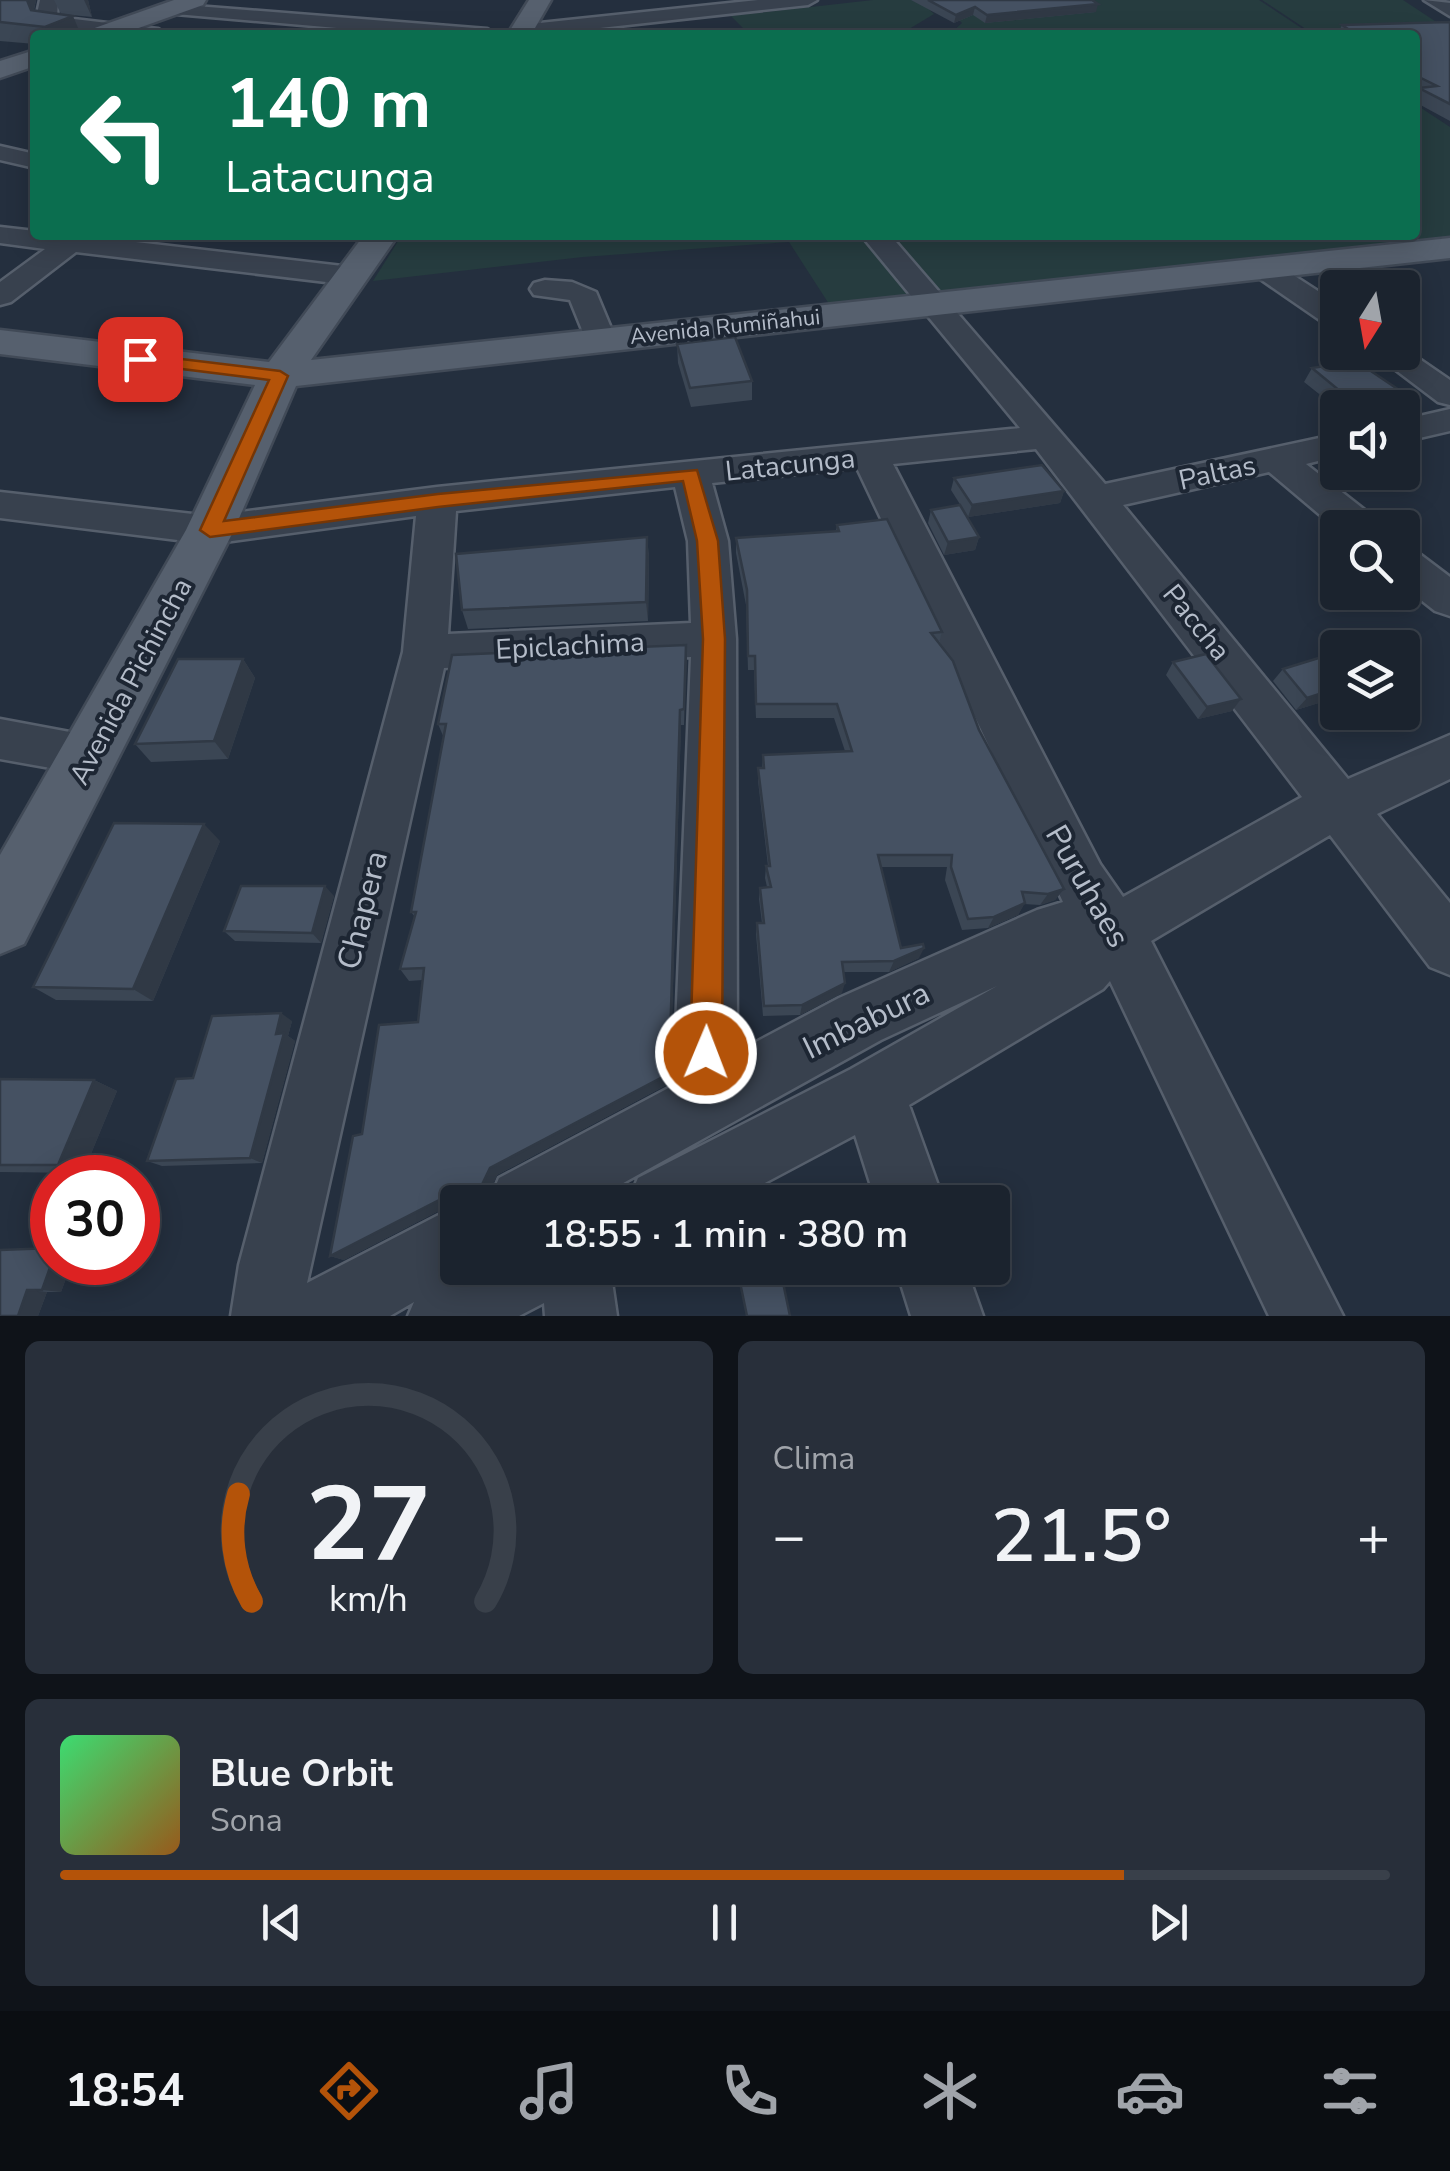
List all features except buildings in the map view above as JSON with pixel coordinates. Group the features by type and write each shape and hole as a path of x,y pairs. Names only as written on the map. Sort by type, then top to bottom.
{"main road":[{"path":"111,30 195,0"},
{"path":"522,30 540,0"},
{"path":"0,70 30,59"},
{"name":"Avenida Pichincha","path":"0,921 210,530 276,384 376,240"},
{"name":"Avenida Rumiñahui","path":"1272,274 1450,248"},
{"name":"Avenida Rumiñahui","path":"0,363 276,384 1272,274 1450,263"},
{"name":"Avenida Rumiñahui","path":"0,342 276,384 600,340 944,308"}],"street":[{"path":"48,0 46,14 52,22 88,30"},
{"path":"546,30 805,0"},
{"path":"1433,0 1450,11"},
{"path":"170,9 426,30"},
{"path":"0,153 30,159"},
{"path":"0,235 30,236"},
{"path":"0,296 74,240"},
{"path":"91,240 351,276"},
{"path":"880,240 944,308"},
{"path":"890,240 944,308"},
{"path":"1272,274 1320,306"},
{"path":"545,289 576,288 584,294 600,340"},
{"name":"Paccha","path":"944,308 1044,437 1252,690 1336,804 1450,946"},
{"path":"1414,370 1450,395"},
{"path":"1420,426 1450,420"},
{"name":"Latacunga","path":"0,504 210,530 438,500 1044,437"},
{"name":"Paltas","path":"1097,498 1320,449"},
{"name":"Puruhaes","path":"870,456 1081,882 1114,932 1307,1316"},
{"path":"1276,458 1339,510"},
{"path":"691,474 708,541 714,639 706,1053 711,1101"},
{"name":"Chapera","path":"267,1316 274,1265 425,652 438,500"},
{"path":"1420,576 1450,600"},
{"name":"Epiclachima","path":"425,652 714,639"},
{"path":"0,739 90,754"},
{"name":"Imbabura","path":"694,1185 874,1091 1084,968 1114,932 1336,804 1369,794 1450,756"},
{"name":"Imbabura","path":"555,1185 860,1019 1057,930 1114,932"},
{"path":"874,1091 904,1185"},
{"path":"319,1316 440,1249"},
{"path":"444,1316 505,1285"},
{"path":"577,1285 582,1316"},
{"path":"937,1285 947,1316"}],"green space":[{"path":"873,0 919,0 934,14 907,30 745,30 731,16"},
{"path":"939,0 1259,0 1304,30 954,30 962,23"},
{"path":"1262,0 1403,0 1450,31 1420,32 1307,30"},
{"path":"1420,107 1450,127 1450,239 829,304 789,242 583,257 373,281 399,240 1420,240"}],"route":[{"path":"140,359 280,376 210,530 438,500 691,474 708,541 714,639 706,1053"}]}
